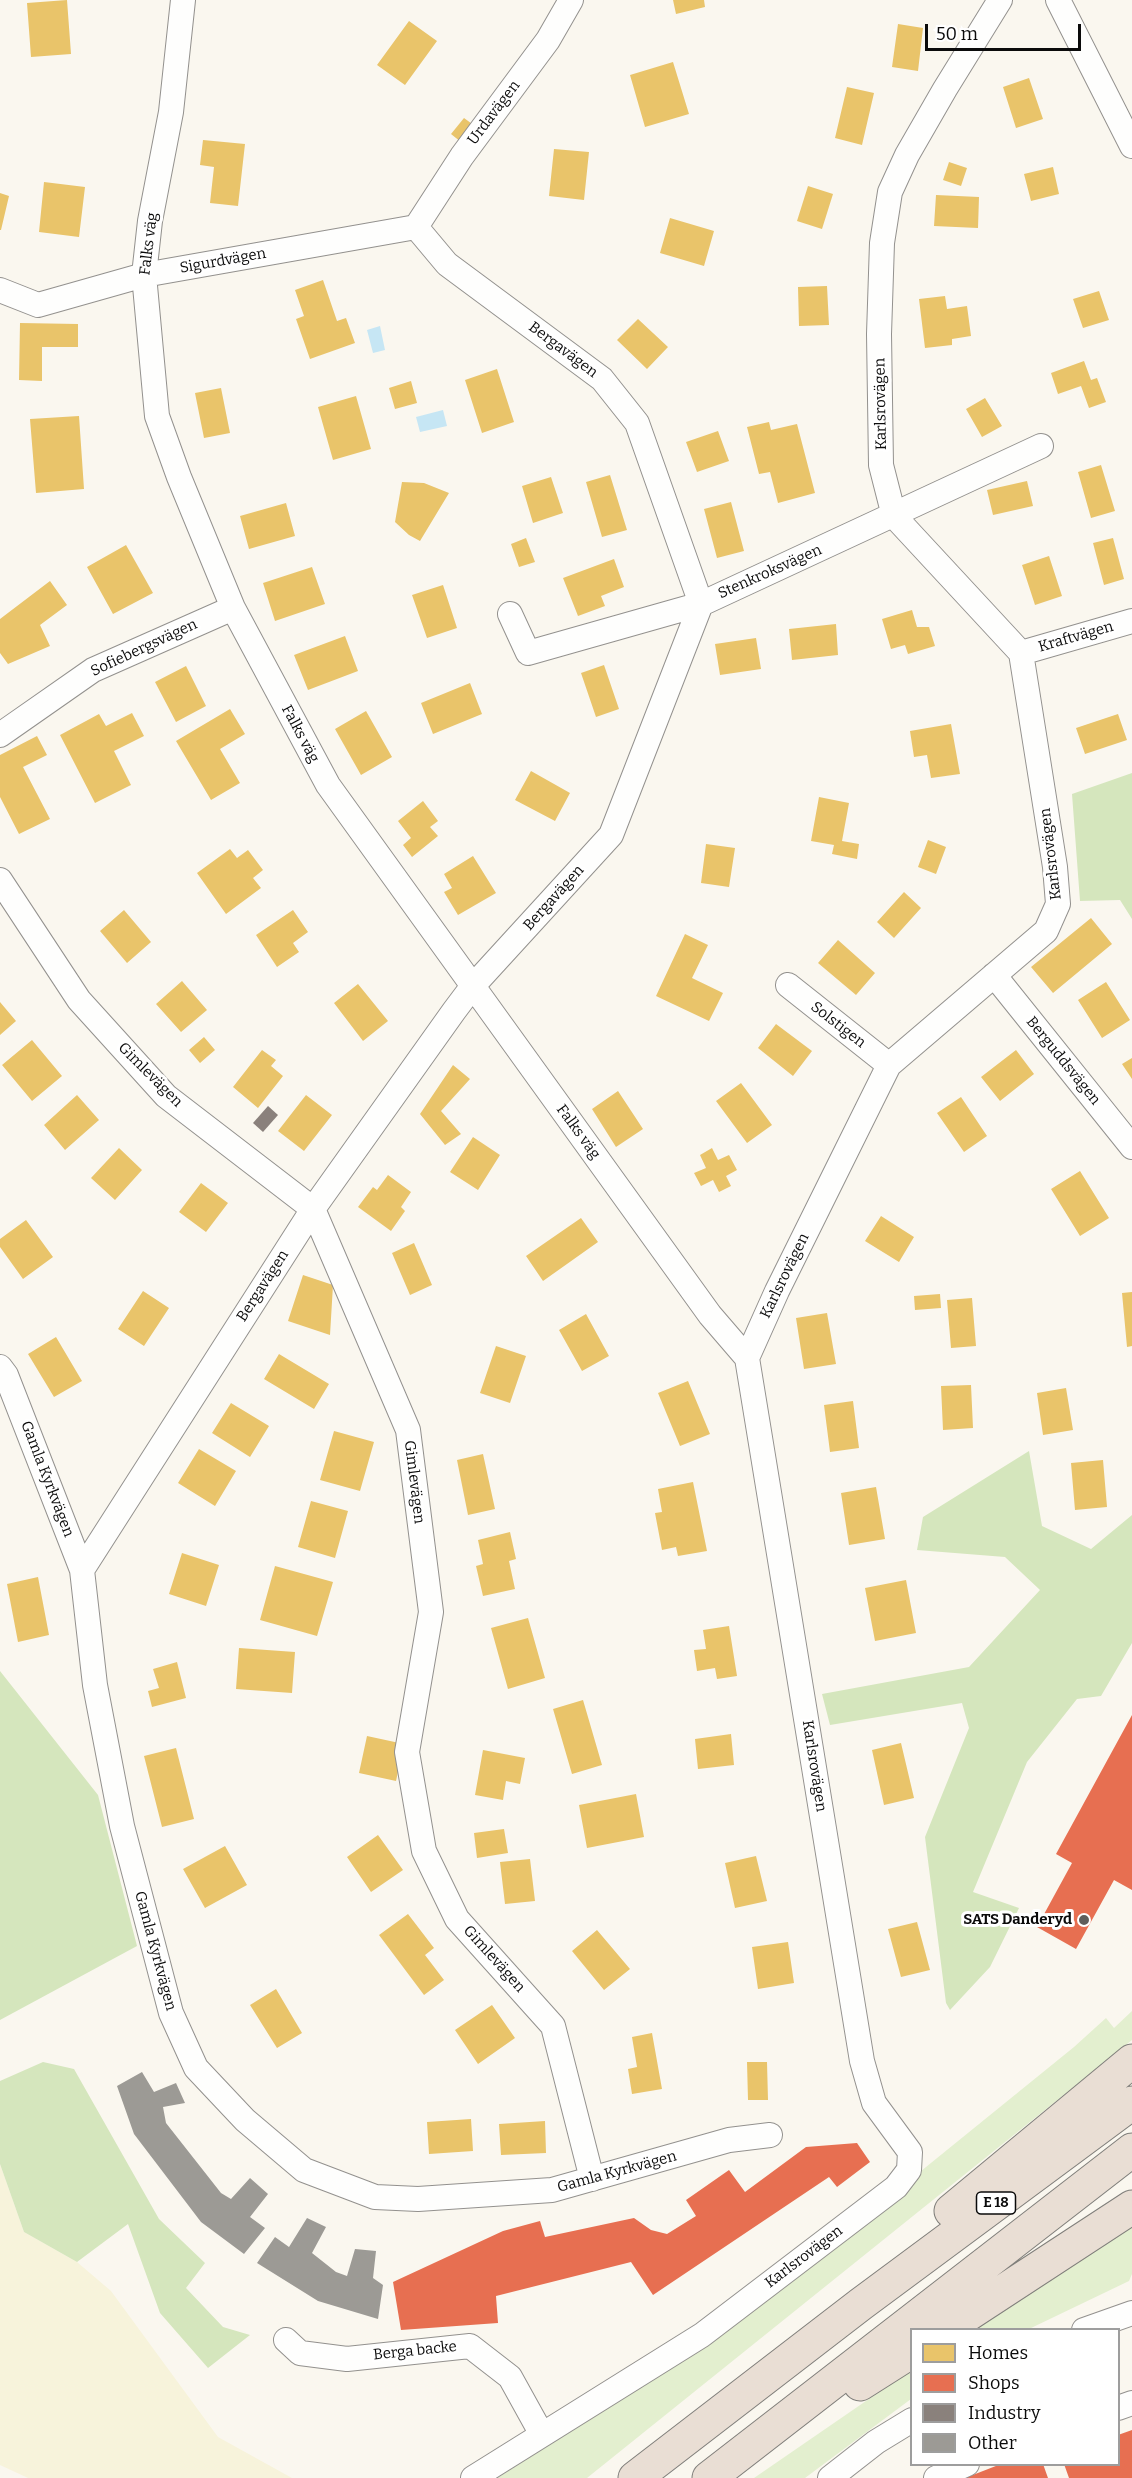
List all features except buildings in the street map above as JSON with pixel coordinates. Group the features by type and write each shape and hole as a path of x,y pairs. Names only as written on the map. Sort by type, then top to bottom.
{"highway":[{"path":"861,2304 886,2264 1132,2061"},
{"name":"E 18","path":"635,2478 861,2304 1132,2103"},
{"name":"E 18","path":"711,2478 1132,2150"},
{"path":"947,2328 1132,2207"},
{"path":"711,2478 910,2352"}],"street":[{"name":"Falks väg","path":"183,0 171,112 150,221 144,275 157,416 178,477 233,608 328,785 710,1315 747,1358"},
{"name":"Urdavägen","path":"416,227 462,156 548,40 572,0"},
{"name":"Karlsrovägen","path":"473,2478 541,2433 702,2335 896,2187 909,2170 910,2152 874,2103 862,2061 747,1358 777,1290 889,1065 1046,931 1058,904 1055,867 1021,653 894,516 881,465 879,334 882,243 890,192 907,155 945,88 1000,0"},
{"path":"1058,0 1132,146"},
{"name":"Sigurdvägen","path":"0,290 38,305 144,275 416,227"},
{"name":"Bergavägen","path":"82,1570 313,1209 472,987 610,835 701,604 637,423 602,379 447,264 416,227"},
{"name":"Stenkroksvägen","path":"510,614 528,653 701,604 1041,446"},
{"name":"Sofiebergsvägen","path":"0,735 93,670 233,608"},
{"name":"Kraftvägen","path":"1021,653 1132,621"},
{"name":"Gimlevägen","path":"0,880 79,1000 166,1096 313,1209 408,1430 431,1612 407,1752 424,1851 458,1919 553,2026 592,2179"},
{"name":"Berguddsvägen","path":"994,975 1132,1147"},
{"name":"Solstigen","path":"788,985 889,1065"},
{"name":"Gamla Kyrkvägen","path":"0,1367 6,1375 82,1570 95,1685 122,1826 171,2013 196,2068 245,2120 304,2170 375,2197 418,2199 552,2190 729,2140 770,2135"},
{"path":"1090,2328 1132,2313"},
{"name":"Berga backe","path":"286,2340 300,2354 347,2359 470,2346 510,2377 541,2433"},
{"path":"830,2478 876,2442 910,2421"},
{"path":"936,2478 963,2466"}],"shaded area":[{"path":"0,2164 24,2232 77,2262 111,2291 218,2437 292,2478 28,2478 0,2465"}],"green space":[{"path":"1132,773 1132,919 1120,900 1080,901 1072,794"},
{"path":"1029,1451 1042,1526 1091,1549 1132,1515 1132,1643 1101,1696 1077,1699 1027,1762 973,1892 1019,1908 990,1967 950,2010 946,2003 925,1837 969,1728 962,1703 830,1725 822,1694 969,1667 1040,1590 1005,1557 917,1550 923,1517"},
{"path":"0,1671 98,1795 137,1946 0,2020"},
{"path":"1132,2011 1132,2040 587,2478 497,2478 704,2347 1074,2047 1106,2018 1114,2028"},
{"path":"43,2062 74,2069 159,2219 205,2263 186,2288 223,2327 250,2335 208,2368 160,2313 128,2224 77,2262 24,2232 0,2164 0,2081"},
{"path":"1132,2219 1132,2274 1129,2281 1031,2328 974,2328"},
{"path":"910,2371 910,2400 805,2478 754,2478"}],"water":[{"path":"380,326 385,350 373,353 367,330"},
{"path":"443,410 447,426 420,432 416,417"}],"place":[{"name":"SATS Danderyd","path":"1084,1920"}]}
